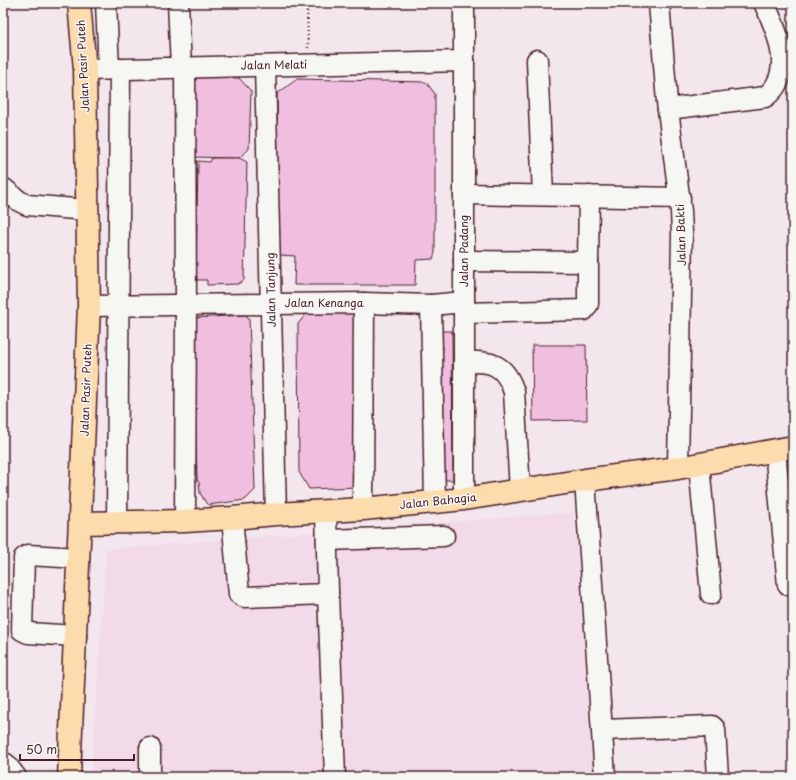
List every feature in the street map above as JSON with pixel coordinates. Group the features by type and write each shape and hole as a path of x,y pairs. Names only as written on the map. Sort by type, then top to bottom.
{"main road":[{"name":"Jalan Pasir Puteh","path":"69,777 81,523 89,306 85,70 79,3"},
{"name":"Jalan Bahagia","path":"81,523 185,521 326,512 464,499 585,480 678,468 784,449"}],"street":[{"path":"106,3 115,69 119,305 117,523"},
{"path":"178,3 183,67 186,304 185,521"},
{"name":"Jalan Padang","path":"464,3 464,499"},
{"name":"Jalan Bakti","path":"659,3 668,109 680,198 682,233 678,468"},
{"path":"668,109 765,98 771,94 777,87 784,72 785,63 780,35 764,3"},
{"path":"537,60 544,195"},
{"name":"Jalan Melati","path":"85,70 464,61"},
{"name":"Jalan Tanjung","path":"265,66 276,514"},
{"path":"3,188 19,201 27,205 87,210"},
{"path":"464,194 680,198"},
{"path":"464,261 588,262 589,196"},
{"name":"Jalan Kenanga","path":"89,306 364,302 464,307 584,310 588,304 588,262"},
{"path":"363,509 364,302"},
{"path":"431,305 435,502"},
{"path":"464,362 492,363 504,372 511,383 514,392 520,490"},
{"path":"784,449 788,584"},
{"path":"699,464 711,594"},
{"path":"585,480 605,777"},
{"path":"326,512 335,777"},
{"path":"232,518 239,594 244,597 328,593"},
{"path":"327,540 444,536"},
{"path":"76,636 28,633 22,628 24,558 28,555 79,558"},
{"path":"602,730 712,726 715,729 718,777"},
{"path":"150,748 150,777"},
{"path":"3,763 6,764 16,777"}],"path":[{"path":"307,3 308,65"}],"shaded area":[{"path":"574,512 593,777 159,777 160,740 139,742 137,777 91,777 106,549"}],"building":[{"path":"193,76 239,78 251,91 249,149 239,158 189,157"},
{"path":"297,79 426,82 435,94 435,252 433,259 416,260 415,285 294,285 295,256 279,255 277,94"},
{"path":"212,158 239,158 247,162 244,280 238,284 207,285 207,280 196,280 198,161 210,162"},
{"path":"356,313 357,487 309,489 299,472 298,324 306,314"},
{"path":"245,315 249,318 255,490 245,500 208,505 200,493 199,482 197,480 194,318"},
{"path":"439,331 452,331 453,480 440,480"},
{"path":"532,345 586,345 587,420 533,421"}]}
